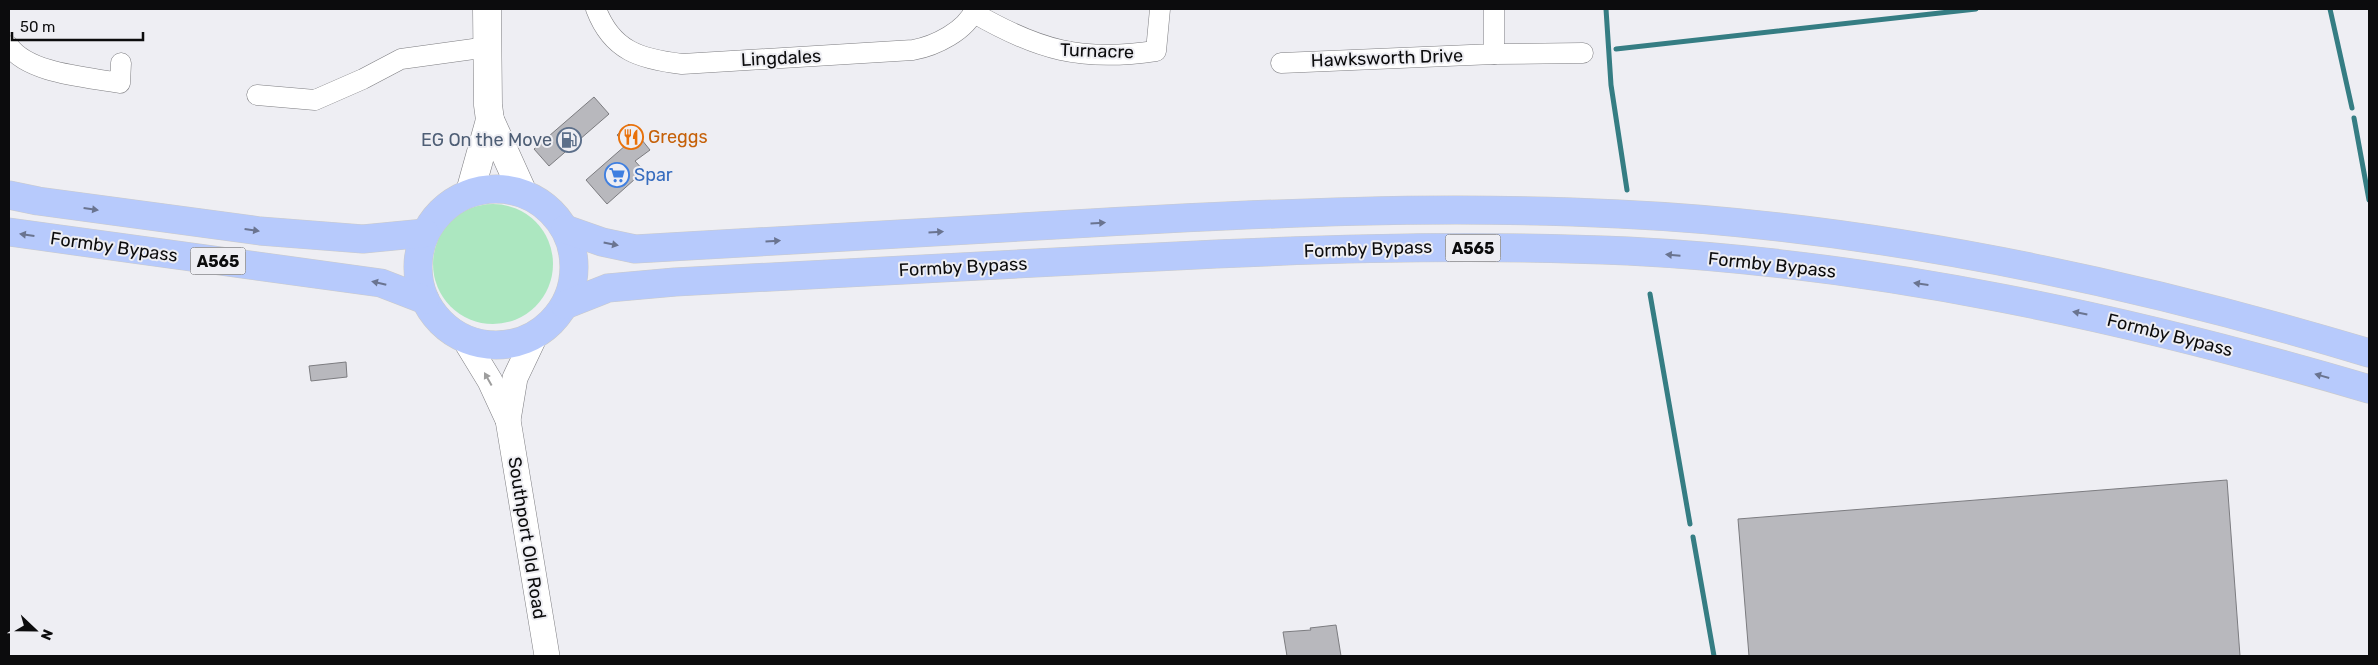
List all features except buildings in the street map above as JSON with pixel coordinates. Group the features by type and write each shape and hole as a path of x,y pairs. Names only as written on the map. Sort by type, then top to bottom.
{"highway":[{"name":"A565","path":"497,188 523,193 548,208 565,229 574,254 574,280 566,305 552,322 535,336 512,344 489,346 465,340 448,330 435,316 425,300 418,270 418,255 425,233 436,216 452,202 470,192 497,188"},
{"name":"Formby Bypass","path":"9,195 38,201 260,232 363,239 425,233"},
{"name":"Formby Bypass","path":"565,229 602,242 635,248 1238,215 1430,210 1620,214 1784,228 1946,251 2106,282 2264,322 2369,353"},
{"name":"Formby Bypass","path":"9,232 380,283 425,300"},
{"name":"Formby Bypass","path":"566,305 608,288 675,282 1212,254 1428,247 1628,251 1784,264 1939,286 2095,316 2250,354 2369,389"}],"main road":[{"path":"487,9 488,105 490,120 523,193"},
{"path":"470,192 490,120"}],"street":[{"name":"Lingdales","path":"596,9 611,37 630,52 652,60 682,64 926,48 942,40 961,26 975,11"},
{"name":"Turnacre","path":"975,11 1026,41 1056,50 1087,54 1156,51 1160,9"},
{"path":"1494,9 1494,54"},
{"path":"9,46 16,55 49,70 120,83 121,63"},
{"path":"257,95 315,100 364,79 400,59 488,47"},
{"name":"Hawksworth Drive","path":"1281,63 1494,54 1583,53"},
{"path":"508,420 515,378 535,336"},
{"path":"465,340 490,381 508,420"},
{"name":"Southport Old Road","path":"508,420 547,656"}],"green space":[{"path":"493,204 505,205 516,209 526,214 535,222 543,231 548,241 552,252 552,276 548,287 543,297 535,306 526,314 516,319 505,323 493,324 481,323 470,319 460,314 451,306 443,297 438,287 434,276 433,264 434,252 438,241 443,231 451,222 460,214 470,209 481,205"}],"waterway":[{"path":"1606,9 1611,85 1627,190"},
{"path":"1616,49 1976,9"},
{"path":"2330,9 2352,108"},
{"path":"2354,118 2369,200"},
{"path":"1650,294 1690,524"},
{"path":"1693,537 1714,656"}],"place":[{"name":"Greggs","path":"631,137"},
{"name":"EG On the Move","path":"569,140"},
{"name":"Spar","path":"617,175"}]}
